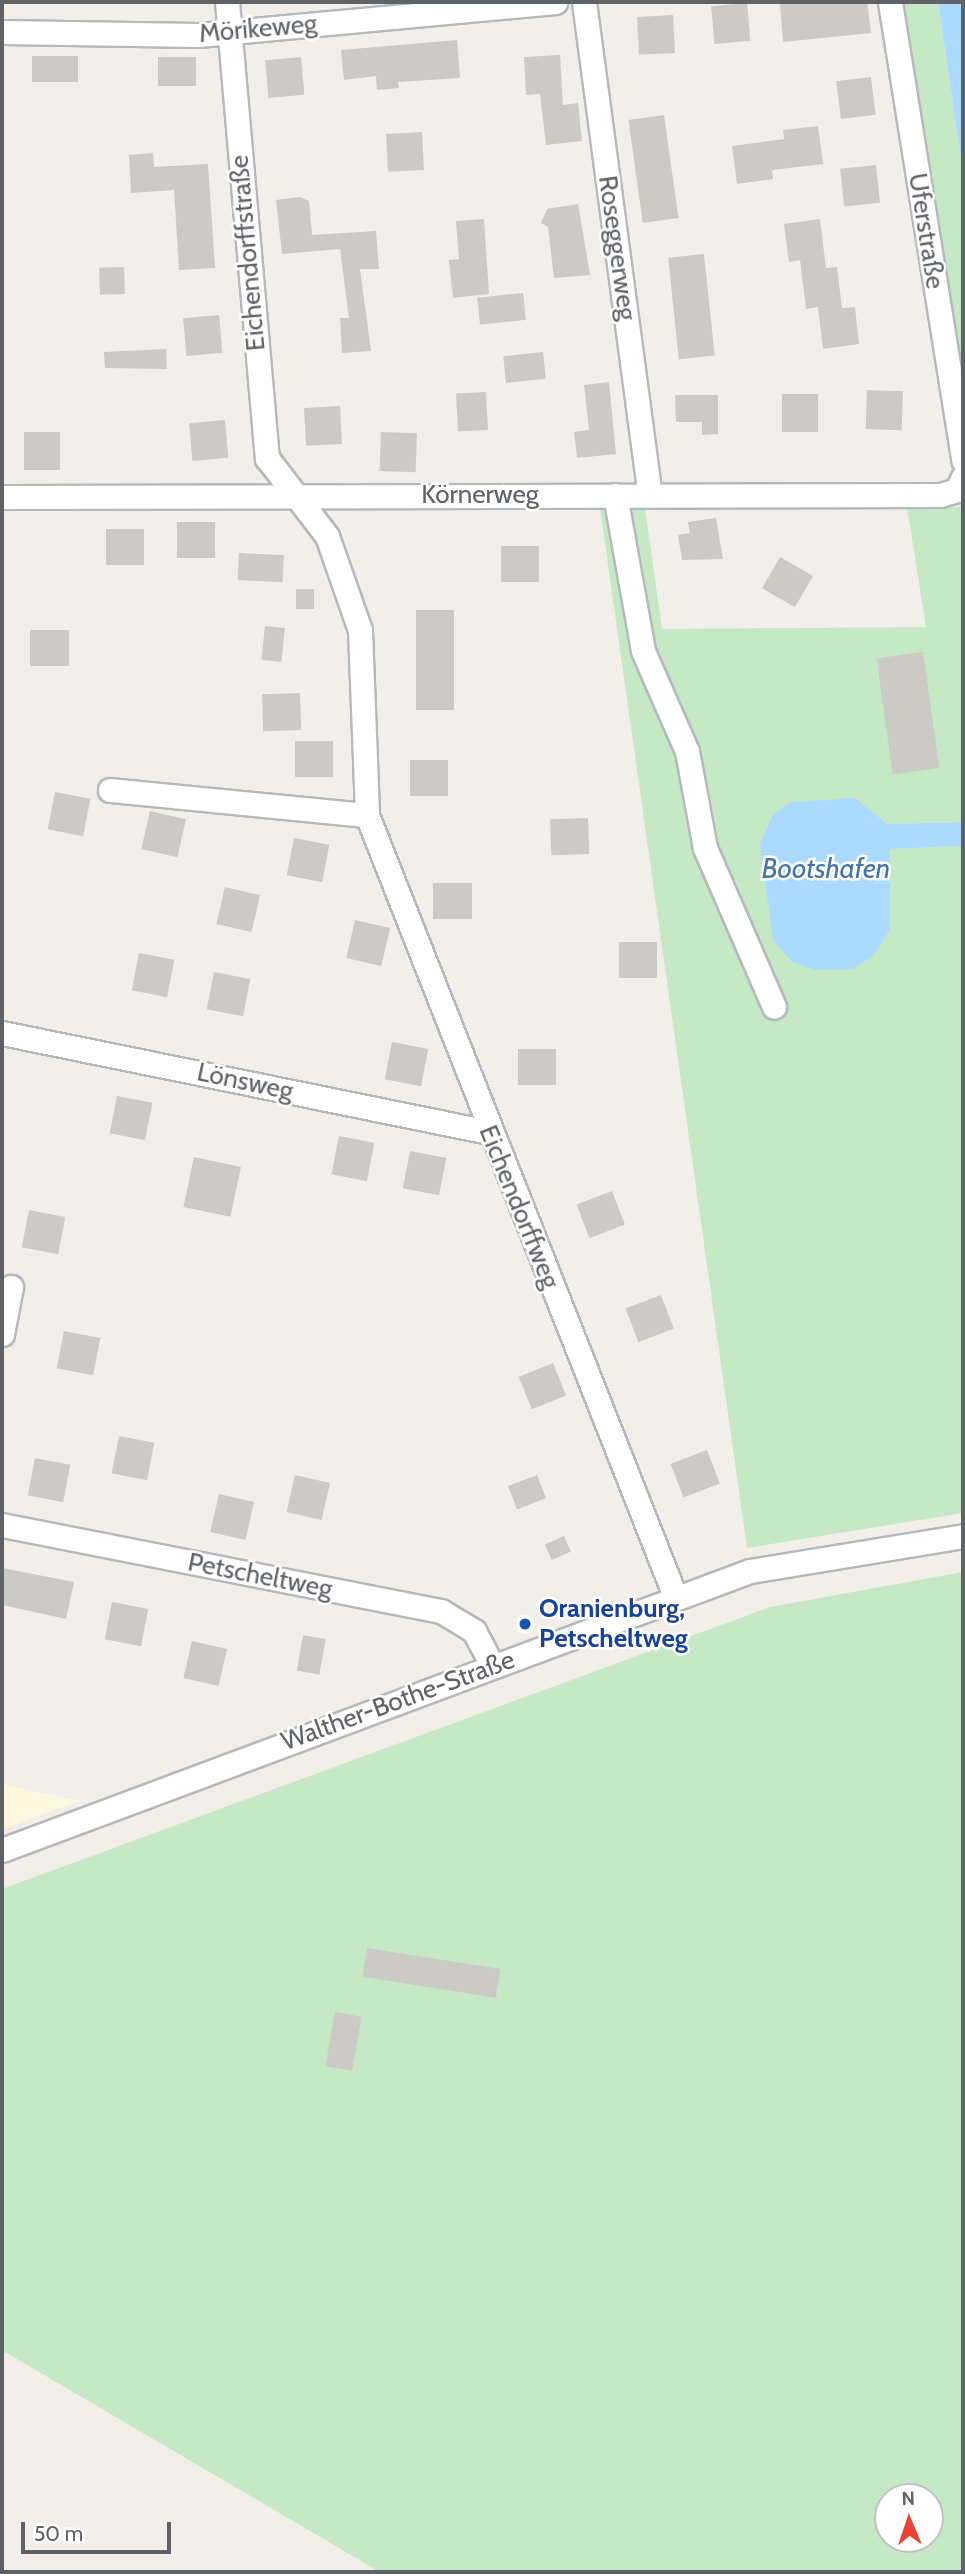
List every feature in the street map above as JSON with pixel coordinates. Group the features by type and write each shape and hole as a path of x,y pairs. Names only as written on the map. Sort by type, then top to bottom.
{"street":[{"name":"Eichendorffstraße","path":"227,2 267,458 296,495"},
{"name":"Mörikeweg","path":"2,32 228,34 555,2"},
{"name":"Roseggerweg","path":"584,2 650,495"},
{"name":"Uferstraße","path":"890,2 963,460"},
{"name":"Körnerweg","path":"2,496 940,495 960,484"},
{"name":"Eichendorffweg","path":"296,495 327,536 360,630 368,815 489,1132 675,1597"},
{"path":"615,495 643,651 687,751 705,848 774,1007"},
{"path":"110,790 368,815"},
{"name":"Lönsweg","path":"2,1032 489,1132"},
{"path":"2,1334 11,1287"},
{"name":"Petscheltweg","path":"2,1525 441,1611 474,1631 493,1666"},
{"name":"Walther-Bothe-Straße","path":"2,1850 675,1597 773,1566 963,1536"}],"shaded area":[{"path":"2,1784 79,1801 2,1829"}],"green space":[{"path":"881,2 938,2 963,172 963,822 886,824 855,798 874,955 890,930 889,849 963,846 963,1513 747,1548 600,508 645,508 662,629 926,627 907,507 961,507"},
{"path":"963,1572 963,2572 380,2572 5,2352 2,2357 2,1889 770,1607"}],"water":[{"path":"938,2 963,2 963,172"},
{"name":"Bootshafen","path":"855,798 887,824 963,822 963,846 890,849 890,930 874,955 853,969 816,970 792,962 773,940 760,843 773,815 791,802"}],"building":[{"path":"867,2 871,33 783,42 780,4"},
{"path":"747,3 750,41 714,44 711,6"},
{"path":"673,15 675,53 639,55 637,17"},
{"path":"457,40 460,78 398,82 399,88 377,90 376,76 344,80 341,50"},
{"path":"560,55 563,105 578,103 582,141 546,145 540,94 526,95 524,57"},
{"path":"32,56 78,56 78,82 32,82"},
{"path":"158,57 196,57 196,86 158,86"},
{"path":"301,57 304,95 268,98 265,60"},
{"path":"871,77 876,115 841,119 836,81"},
{"path":"664,115 678,218 643,223 628,120"},
{"path":"818,126 823,164 772,170 773,179 737,184 732,146 784,139 783,130"},
{"path":"422,132 424,170 388,172 386,134"},
{"path":"153,153 154,167 208,164 215,268 179,270 174,190 131,193 129,155"},
{"path":"876,165 880,203 844,207 840,169"},
{"path":"300,197 309,201 312,235 376,231 379,269 360,269 371,351 342,353 340,318 349,318 340,249 282,254 276,200"},
{"path":"578,204 590,275 554,278 548,227 541,223 547,209"},
{"path":"484,219 489,294 453,298 449,260 459,259 456,221"},
{"path":"820,219 826,268 837,267 842,308 855,307 859,344 823,349 818,307 806,309 800,260 789,262 784,224"},
{"path":"704,254 715,355 679,359 668,258"},
{"path":"124,267 125,294 100,295 99,268"},
{"path":"523,293 526,320 480,325 477,298"},
{"path":"219,315 222,353 186,356 183,318"},
{"path":"166,349 167,369 105,368 104,352"},
{"path":"543,352 546,379 506,383 503,356"},
{"path":"609,382 616,454 577,458 574,432 589,430 584,385"},
{"path":"867,390 903,391 902,430 866,429"},
{"path":"486,392 488,430 458,432 456,394"},
{"path":"782,394 818,394 818,432 782,432"},
{"path":"675,395 718,395 718,434 702,435 702,422 676,422"},
{"path":"340,406 342,444 306,446 304,408"},
{"path":"225,420 228,458 192,461 189,423"},
{"path":"24,432 60,432 60,470 24,470"},
{"path":"381,432 417,433 416,472 380,471"},
{"path":"716,518 723,559 682,560 678,535 690,533 688,522"},
{"path":"177,522 215,522 215,558 177,558"},
{"path":"106,529 144,529 144,565 106,565"},
{"path":"501,546 539,546 539,582 501,582"},
{"path":"239,553 284,555 283,582 238,580"},
{"path":"780,557 813,576 795,607 762,588"},
{"path":"296,589 314,589 314,609 296,609"},
{"path":"416,610 454,610 454,710 416,710"},
{"path":"265,626 285,628 281,662 261,660"},
{"path":"30,630 69,630 69,666 30,666"},
{"path":"923,652 939,768 893,774 876,659"},
{"path":"300,693 301,730 263,731 262,694"},
{"path":"295,741 333,741 333,777 295,777"},
{"path":"410,760 448,760 448,796 410,796"},
{"path":"55,792 90,799 83,836 48,829"},
{"path":"150,811 186,819 177,857 141,849"},
{"path":"588,818 589,854 551,855 550,819"},
{"path":"294,838 329,845 322,882 287,875"},
{"path":"433,883 472,883 472,919 433,919"},
{"path":"225,887 260,895 252,932 216,924"},
{"path":"355,920 390,928 381,966 346,958"},
{"path":"619,942 657,942 657,978 619,978"},
{"path":"139,953 174,960 167,997 132,990"},
{"path":"214,972 250,979 243,1016 207,1009"},
{"path":"392,1042 428,1049 421,1086 385,1079"},
{"path":"518,1049 556,1049 556,1085 518,1085"},
{"path":"117,1096 152,1103 145,1140 110,1133"},
{"path":"339,1136 374,1143 367,1181 332,1174"},
{"path":"410,1151 446,1158 439,1195 403,1188"},
{"path":"194,1157 241,1167 230,1217 183,1207"},
{"path":"612,1191 625,1225 589,1238 577,1205"},
{"path":"29,1210 65,1217 58,1254 22,1247"},
{"path":"661,1295 674,1329 638,1342 626,1309"},
{"path":"64,1331 100,1338 93,1375 57,1368"},
{"path":"553,1363 566,1395 532,1409 519,1377"},
{"path":"119,1436 154,1443 147,1480 112,1473"},
{"path":"707,1450 720,1484 683,1498 671,1464"},
{"path":"35,1458 70,1465 63,1502 28,1495"},
{"path":"295,1475 330,1483 322,1520 286,1512"},
{"path":"537,1475 546,1498 517,1509 508,1486"},
{"path":"219,1494 254,1502 245,1540 210,1532"},
{"path":"564,1536 571,1552 552,1560 545,1545"},
{"path":"2,1568 74,1582 66,1619 2,1605"},
{"path":"112,1602 148,1609 141,1646 105,1639"},
{"path":"303,1635 326,1639 319,1674 297,1670"},
{"path":"192,1641 227,1649 219,1686 183,1678"},
{"path":"367,1948 500,1969 496,1998 362,1977"},
{"path":"335,2012 362,2017 352,2071 325,2066"}],"place":[{"name":"Oranienburg, Petscheltweg","path":"525,1624"}]}
